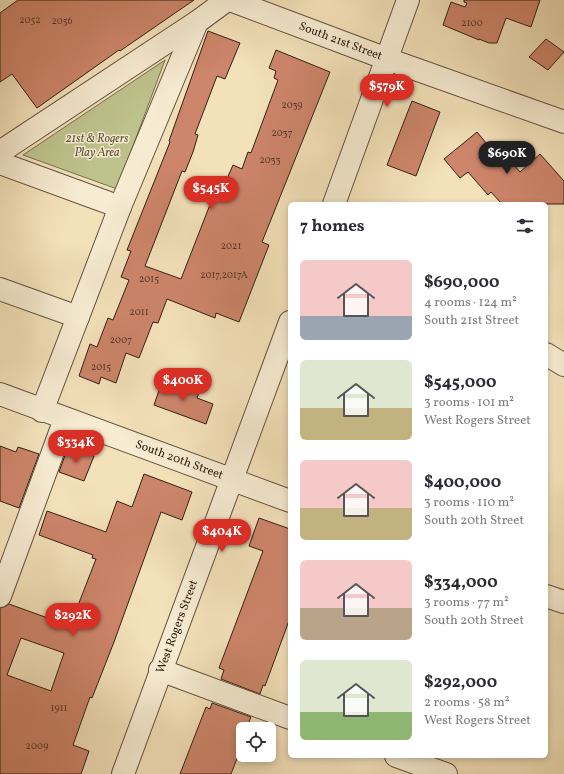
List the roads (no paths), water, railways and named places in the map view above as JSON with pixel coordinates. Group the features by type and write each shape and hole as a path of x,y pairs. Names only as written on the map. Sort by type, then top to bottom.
{"street":[{"path":"0,152 228,0"},
{"name":"South 21st Street","path":"228,0 564,122"},
{"path":"335,202 408,0"},
{"path":"42,411 120,207 197,22"},
{"path":"0,163 120,207"},
{"path":"0,289 78,317"},
{"name":"West Rogers Street","path":"123,774 160,670 288,327"},
{"path":"548,355 564,365"},
{"name":"South 20th Street","path":"0,394 42,411 288,500"},
{"path":"0,596 65,419"},
{"path":"548,597 564,602"},
{"path":"160,670 288,717"},
{"path":"402,758 446,774"}],"park label":[{"name":"21st & Rogers Play Area","path":"97,146"}]}
